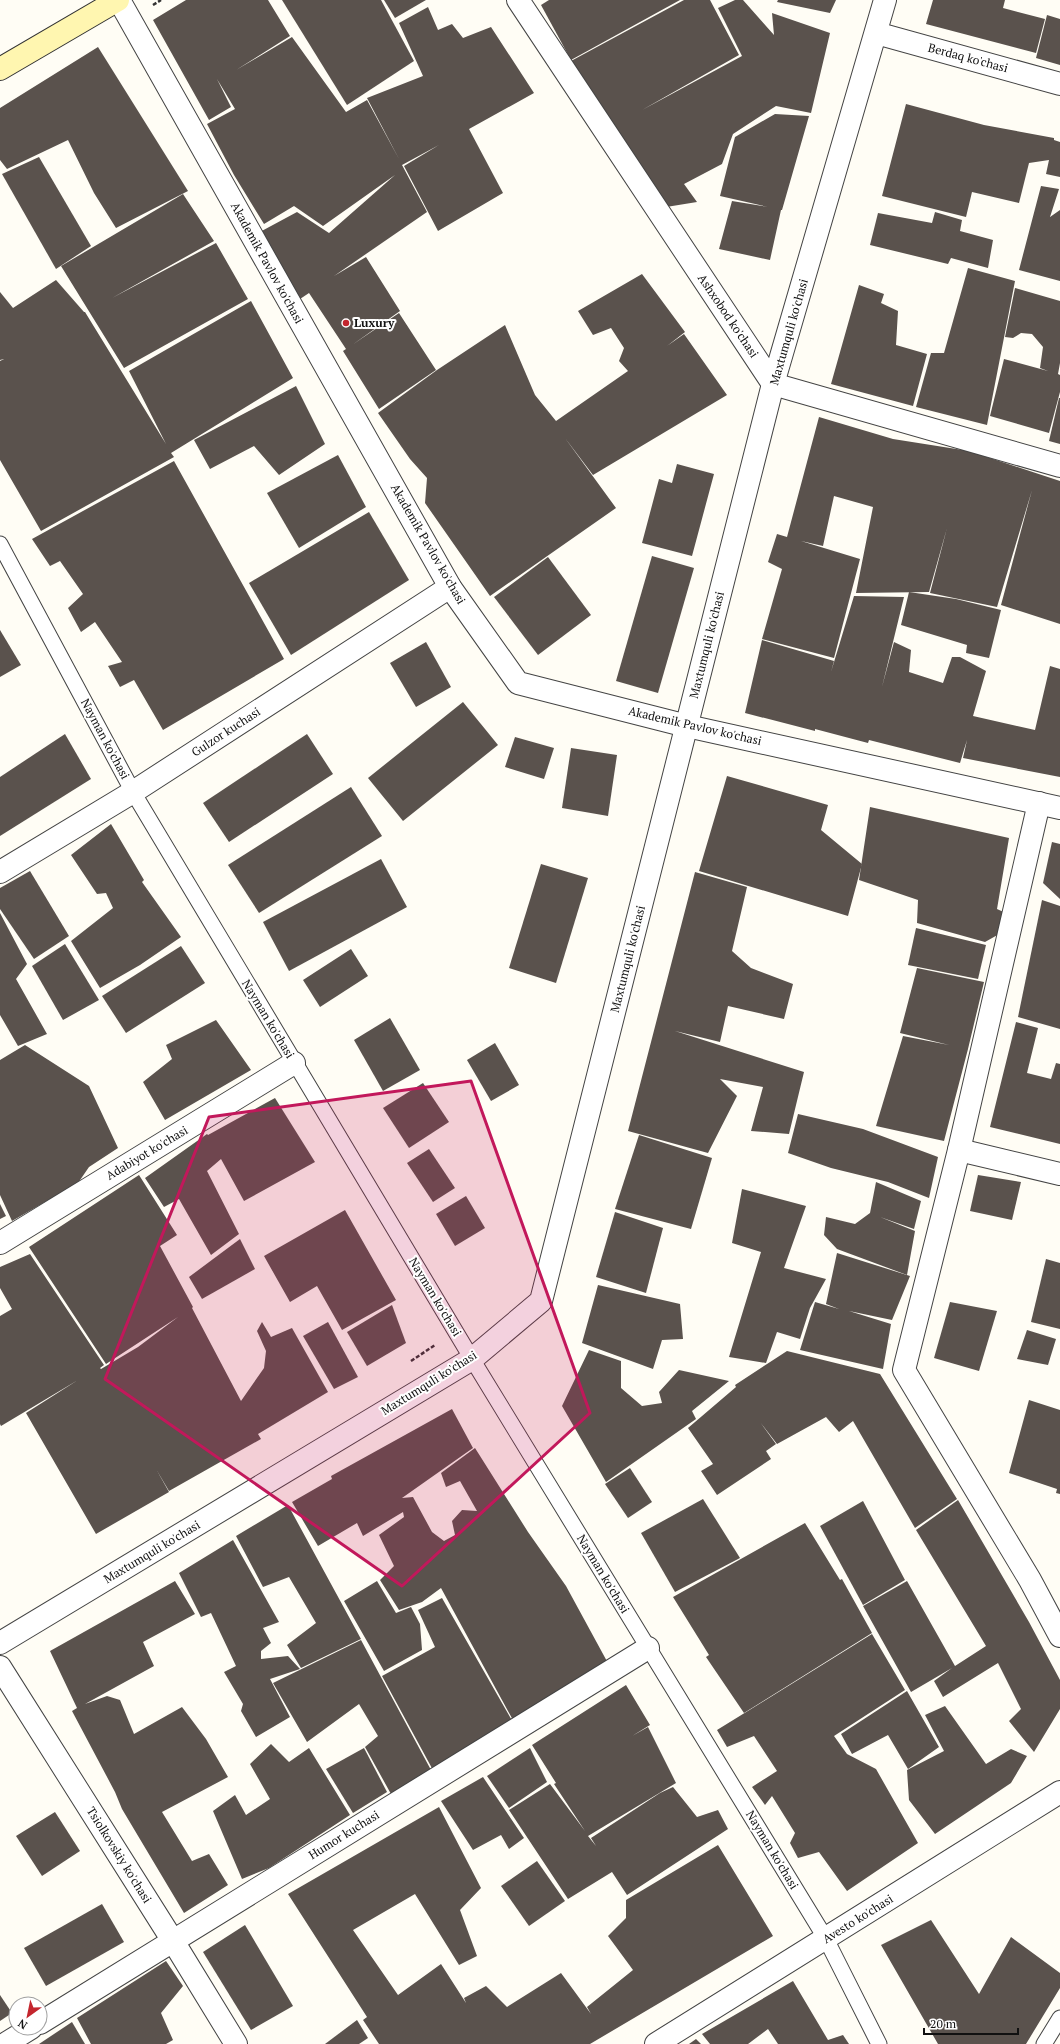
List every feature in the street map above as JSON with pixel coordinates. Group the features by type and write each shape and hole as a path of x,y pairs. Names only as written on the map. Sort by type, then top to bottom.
{"street":[{"path":"0,68 119,0"},
{"name":"Akademik Pavlov ko'chasi","path":"119,0 450,587 518,683 687,726 1060,808"},
{"name":"Ashxobod ko'chasi","path":"518,0 773,384"},
{"name":"Maxtumquli ko'chasi","path":"0,1643 472,1358 541,1301 773,384 885,0"},
{"name":"Berdaq ko'chasi","path":"876,33 1060,84"},
{"path":"773,384 1060,466"},
{"name":"Gulzor kuchasi","path":"0,872 134,792 450,587"},
{"path":"1039,803 959,1150 904,1370 1030,1580 1060,1636"},
{"name":"Adabiyot ko'chasi","path":"0,1242 294,1063"},
{"path":"959,1150 1060,1174"},
{"name":"Humor kuchasi","path":"48,2018 648,1648"},
{"name":"Tsiolkovskiy ko'chasi","path":"0,1668 173,1941 236,2044"},
{"name":"Avesto ko'chasi","path":"656,2044 1060,1792"},
{"path":"5,2044 18,2036"}],"lane":[{"name":"Nayman ko'chasi","path":"0,544 134,792 294,1063 826,1939 879,2044"},
{"path":"1044,2044 1060,2018"}],"highlighted area":[{"path":"471,1081 590,1413 402,1586 105,1379 209,1117"}],"building":[{"path":"186,0 268,0 290,36 236,70 292,37 346,112 367,100 399,159 367,98 423,76 399,23 428,7 438,30 452,24 463,38 491,27 534,93 469,129 503,193 438,231 404,166 439,145 402,165 427,212 334,276 366,257 400,311 352,345 399,313 436,370 379,409 343,351 346,349 309,293 300,299 258,233 297,212 329,233 395,175 323,226 294,206 264,224 234,175 207,124 235,109 217,79 231,107 209,120 153,20"},
{"path":"282,0 381,0 414,61 347,105"},
{"path":"384,0 426,0 395,18"},
{"path":"549,0 680,0 571,60 541,5"},
{"path":"684,0 710,0 739,55 642,110 742,56 718,8 735,0 743,0 774,35 772,13 830,33 811,113 776,106 733,134 722,164 684,184 697,202 660,208 571,61"},
{"path":"778,0 836,0 830,13 777,2"},
{"path":"933,0 1005,0 1003,8 1045,19 1036,53 926,24"},
{"path":"1047,15 1060,19 1060,65 1036,58"},
{"path":"98,47 188,191 116,228 94,193 68,140 7,169 0,160 0,108"},
{"path":"906,104 984,125 1054,138 1054,140 1060,142 1060,177 1046,174 1049,160 1029,163 1019,203 972,192 966,217 882,196"},
{"path":"775,114 809,116 781,210 770,260 719,249 732,201 768,207 720,196 735,137"},
{"path":"39,157 91,246 56,269 2,174"},
{"path":"1041,186 1059,189 1050,217 1060,210 1060,281 1019,270"},
{"path":"183,194 214,241 112,298 216,243 248,299 124,368 61,266"},
{"path":"935,212 962,220 960,231 993,240 988,268 951,258 948,264 870,245 878,213 932,223"},
{"path":"968,268 1015,281 987,425 916,407 931,353 944,353"},
{"path":"642,274 685,332 667,346 684,334 727,395 593,475 565,438 616,508 490,596 425,503 427,478 410,459 378,413 437,370 505,325 535,395 556,421 628,371 619,361 624,348 611,328 593,335 578,311"},
{"path":"56,280 85,312 166,444 129,371 251,301 293,378 171,453 174,457 41,531 0,460 0,361 4,359 0,360 0,292 13,308"},
{"path":"859,285 884,294 881,303 898,311 896,345 927,354 913,406 831,384"},
{"path":"1015,288 1060,301 1060,363 1058,374 1060,375 1060,392 1049,433 990,416 1004,359 1048,371 1040,368 1043,347 1032,334 1021,333 1013,338 1005,337"},
{"path":"296,386 325,444 279,475 254,446 210,469 194,440"},
{"path":"1060,398 1060,444 1049,441"},
{"path":"819,417 893,439 969,451 1060,481 1060,624 1001,605 1032,490 997,607 930,593 947,528 929,592 856,593 873,507 834,496 823,546 801,541 860,559 834,658 762,639 782,569 768,562 777,534 787,537"},
{"path":"338,455 366,507 299,548 267,493"},
{"path":"174,461 284,659 163,730 134,680 120,687 108,666 122,662 95,622 81,632 68,608 83,594 60,561 50,566 32,539"},
{"path":"677,464 714,474 692,556 642,543 659,479 672,483"},
{"path":"369,512 409,580 291,655 249,583"},
{"path":"652,556 694,568 658,693 616,681"},
{"path":"548,557 591,615 538,655 494,597"},
{"path":"909,592 956,599 1001,610 989,658 966,653 967,645 901,625"},
{"path":"854,596 904,597 882,687 894,642 911,650 909,672 943,683 952,657 960,657 986,671 973,716 1035,730 1050,666 1060,669 1060,777 963,758 967,740 960,763 869,740 868,743 745,713 762,640 834,661 831,672"},
{"path":"0,630 21,665 0,677"},
{"path":"426,642 451,687 416,707 390,663"},
{"path":"463,702 498,745 403,821 368,778"},
{"path":"65,734 91,779 0,836 0,777"},
{"path":"307,734 333,774 229,842 203,803"},
{"path":"515,737 554,748 544,779 505,767"},
{"path":"571,748 617,755 608,816 562,808"},
{"path":"727,776 828,805 821,830 862,864 848,916 699,871"},
{"path":"351,787 382,836 259,913 228,865"},
{"path":"870,807 1009,838 997,909 1008,914 1001,933 985,942 917,923 918,900 859,880"},
{"path":"111,824 144,880 142,882 181,937 140,965 100,988 71,941 113,908 106,893 97,894 71,855"},
{"path":"1052,842 1060,844 1060,899 1043,883"},
{"path":"381,859 407,907 289,971 263,922"},
{"path":"541,864 588,878 556,983 509,968"},
{"path":"30,871 69,936 34,959 0,909 0,888"},
{"path":"695,872 747,887 732,951 751,968 793,984 784,1019 728,1006 720,1042 675,1031 804,1072 789,1134 751,1131 763,1087 720,1079 737,1096 708,1153 628,1131"},
{"path":"1042,900 1060,906 1060,1029 1018,1017"},
{"path":"0,913 27,964 16,979 47,1034 18,1046 0,1015"},
{"path":"916,928 986,945 978,979 908,965"},
{"path":"65,944 99,1000 63,1020 32,966"},
{"path":"181,946 205,983 126,1033 102,996"},
{"path":"351,949 368,976 320,1007 303,980"},
{"path":"917,968 984,982 944,1141 876,1126 903,1036 949,1045 900,1033"},
{"path":"390,1018 420,1070 383,1091 354,1040"},
{"path":"216,1020 251,1070 165,1120 143,1082 172,1059 166,1045"},
{"path":"1016,1022 1038,1028 1027,1073 1051,1079 1056,1063 1060,1064 1060,1144 990,1127"},
{"path":"495,1043 519,1085 491,1101 467,1060"},
{"path":"25,1045 89,1086 118,1148 89,1167 78,1183 12,1221 0,1195 0,1060"},
{"path":"423,1083 449,1122 409,1148 383,1108"},
{"path":"275,1098 315,1162 244,1201 221,1159 207,1171 239,1234 211,1255 179,1199 164,1207 145,1178 207,1134 208,1135"},
{"path":"798,1114 863,1129 938,1157 929,1198 888,1182 831,1168 788,1153"},
{"path":"639,1135 712,1158 691,1229 615,1209"},
{"path":"429,1149 455,1188 433,1202 407,1163"},
{"path":"139,1175 177,1235 160,1246 241,1401 264,1368 266,1351 257,1331 262,1322 271,1337 292,1328 328,1392 258,1434 261,1439 169,1491 156,1469 169,1492 96,1534 26,1413 78,1380 1,1426 0,1424 0,1316 12,1309 0,1288 0,1267 30,1254 104,1365 100,1368 101,1369 138,1347 178,1317 106,1364 29,1247"},
{"path":"978,1175 1021,1182 1012,1220 970,1211"},
{"path":"876,1182 921,1201 914,1229 880,1217 915,1231 907,1275 837,1249 824,1235 826,1217 855,1224 870,1213"},
{"path":"742,1189 806,1206 784,1268 826,1279 810,1308 800,1339 777,1332 766,1363 729,1357 761,1252 732,1243"},
{"path":"466,1196 485,1228 455,1246 436,1214"},
{"path":"0,1204 6,1216 0,1219"},
{"path":"345,1210 396,1300 342,1330 317,1286 290,1302 264,1256"},
{"path":"615,1212 663,1228 646,1293 596,1277"},
{"path":"240,1239 255,1269 202,1299 189,1277"},
{"path":"837,1253 910,1276 892,1320 849,1311 891,1324 883,1369 800,1350 815,1302 839,1309 826,1304"},
{"path":"1046,1259 1060,1263 1060,1329 1031,1322"},
{"path":"598,1285 680,1304 683,1339 662,1340 653,1369 582,1343"},
{"path":"950,1302 997,1311 979,1371 934,1358"},
{"path":"392,1305 406,1343 367,1366 347,1332"},
{"path":"328,1322 358,1377 334,1389 303,1336"},
{"path":"1027,1330 1056,1339 1048,1365 1017,1359"},
{"path":"589,1350 621,1361 621,1388 642,1406 662,1403 659,1392 679,1370 729,1381 692,1411 696,1419 606,1482 562,1406"},
{"path":"787,1351 880,1374 957,1499 915,1528 853,1421 839,1432 826,1417 777,1444 760,1422 776,1444 766,1451 771,1459 717,1495 701,1471 713,1464 688,1428 736,1387 735,1385"},
{"path":"1029,1400 1060,1410 1060,1494 1056,1493 1057,1489 1009,1473"},
{"path":"452,1409 473,1448 402,1498 413,1497 432,1532 444,1541 455,1535 452,1521 462,1510 477,1511 460,1481 446,1487 441,1473 475,1448 528,1532 566,1586 609,1665 514,1722 441,1588 422,1602 399,1610 380,1580 394,1566 379,1535 404,1517 403,1512 363,1536 357,1523 318,1546 292,1502 332,1479 331,1476"},
{"path":"630,1468 652,1502 628,1518 605,1484"},
{"path":"703,1499 740,1558 675,1592 641,1533"},
{"path":"958,1500 1029,1622 1060,1680 1060,1709 1034,1752 1009,1721 1021,1709 998,1663 943,1697 934,1681 952,1668 911,1692 863,1606 907,1581 955,1666 986,1646 916,1530"},
{"path":"863,1501 905,1580 863,1605 820,1526"},
{"path":"288,1505 361,1639 301,1668 287,1645 316,1623 289,1577 263,1587 236,1536"},
{"path":"805,1523 840,1580 842,1579 872,1633 744,1713 706,1657 709,1655 673,1597"},
{"path":"233,1540 279,1622 263,1628 271,1643 261,1651 261,1659 288,1656 300,1669 270,1679 290,1717 256,1737 241,1711 243,1704 224,1672 236,1666 211,1613 201,1617 179,1573"},
{"path":"175,1581 195,1614 143,1642 154,1666 85,1704 107,1696 120,1700 134,1734 182,1707 206,1739 228,1777 162,1812 192,1861 209,1854 228,1885 184,1913 122,1809 115,1792 72,1711 77,1708 50,1651"},
{"path":"377,1581 396,1613 411,1607 420,1624 422,1650 384,1671 344,1601"},
{"path":"442,1598 514,1724 434,1772 382,1676 435,1647 418,1610"},
{"path":"872,1634 905,1690 834,1736 847,1754 876,1769 918,1843 847,1891 819,1852 798,1858 790,1843 795,1833 772,1796 765,1805 752,1787 777,1771 754,1736 727,1747 717,1730"},
{"path":"361,1640 431,1770 391,1794 365,1747 378,1736 359,1704 307,1742 273,1683"},
{"path":"626,1685 650,1725 632,1736 648,1727 676,1783 588,1836 596,1846 591,1838 660,1793 673,1787 697,1817 718,1810 728,1829 627,1895 612,1872 568,1899 509,1810 550,1784 585,1831 554,1784 556,1783 532,1745"},
{"path":"907,1691 939,1747 908,1769 888,1735 852,1754 841,1734"},
{"path":"945,1706 986,1764 1011,1749 1027,1756 1011,1783 935,1834 909,1800 907,1770 944,1751 925,1715"},
{"path":"271,1744 289,1762 309,1748 350,1815 269,1868 242,1879 213,1811 235,1795 246,1815 270,1799 250,1764"},
{"path":"364,1748 387,1792 353,1813 326,1769"},
{"path":"530,1748 547,1782 509,1808 487,1776"},
{"path":"483,1777 524,1838 509,1849 501,1835 473,1850 441,1801"},
{"path":"439,1807 481,1888 460,1910 477,1956 459,1965 415,1894 353,1930 398,1995 441,1964 466,2003 464,1998 486,1986 507,2007 561,1973 591,2014 587,2007 633,1970 608,1936 626,1918 626,1900 718,1845 773,1936 590,2044 379,2044 363,2020 367,2017 288,1894"},
{"path":"55,1812 80,1851 42,1876 16,1836"},
{"path":"537,1861 565,1901 529,1926 501,1886"},
{"path":"102,1904 124,1942 46,1986 24,1948"},
{"path":"931,1920 979,1994 1011,1937 1060,1973 1060,1988 1026,2044 938,2044 881,1945"},
{"path":"245,1925 293,2006 251,2030 203,1952"},
{"path":"166,1961 183,1986 161,2013 173,2040 166,2044 91,2044 77,2018"},
{"path":"793,1981 828,2040 843,2035 849,2044 778,2044 768,2029 748,2044 710,2044 702,2034"},
{"path":"0,1995 8,2007 8,2016 0,2021"},
{"path":"357,2020 368,2038 359,2044 325,2044"},
{"path":"72,2022 85,2044 39,2044"},
{"path":"696,2039 701,2044 689,2044"}],"place":[{"name":"Luxury","path":"346,323"}]}
